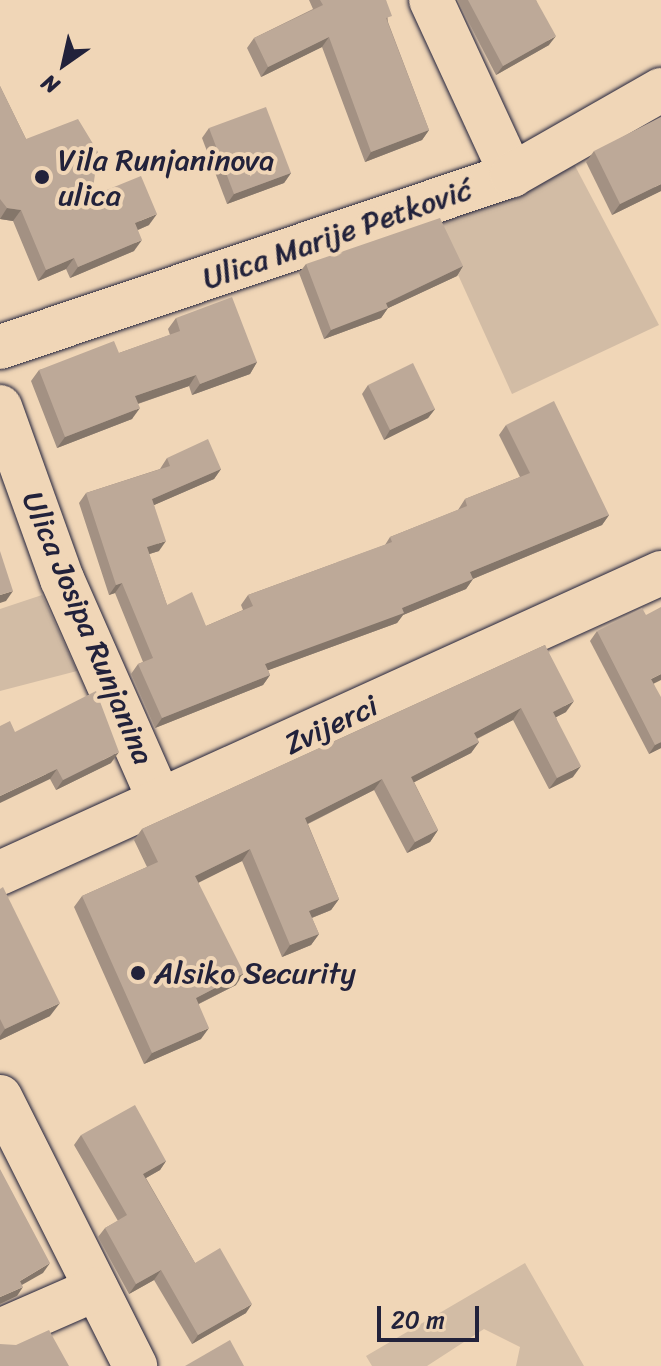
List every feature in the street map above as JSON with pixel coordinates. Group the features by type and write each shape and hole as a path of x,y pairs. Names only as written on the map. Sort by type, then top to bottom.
{"street":[{"path":"431,0 512,175"},
{"name":"Ulica Marije Petković","path":"0,347 512,175 661,90"},
{"name":"Ulica Josipa Runjanina","path":"0,407 62,579 161,803"},
{"name":"Zvijerci","path":"0,873 161,803 661,573"},
{"path":"0,1097 135,1366"},
{"path":"0,1331 96,1289"}],"shaded area":[{"path":"564,145 659,325 512,394 426,204"},
{"path":"42,595 77,671 0,691 0,609"},
{"path":"525,1263 584,1366 516,1366 520,1347 484,1329 427,1366 372,1366 366,1356"}],"building":[{"path":"320,0 386,0 392,16 386,18 429,130 371,152 329,37 268,67 254,38 323,5"},
{"path":"468,0 536,0 556,36 503,66"},
{"path":"0,86 26,139 78,119 98,152 92,196 141,176 157,214 135,223 142,240 78,267 74,258 46,270 21,210 7,208 0,199"},
{"path":"266,107 291,173 234,194 209,128"},
{"path":"661,117 661,184 620,204 594,151"},
{"path":"440,218 463,266 386,303 388,308 331,330 306,264"},
{"path":"232,297 257,362 200,384 196,375 135,396 140,408 65,437 39,370 114,341 119,353 180,331 176,318"},
{"path":"413,363 435,409 390,430 368,385"},
{"path":"554,401 609,515 470,572 473,579 402,608 404,613 265,664 270,675 162,718 138,664 153,658 122,583 116,585 86,493 170,466 167,458 208,439 221,469 152,499 166,541 147,547 167,605 192,592 206,626 253,606 248,595 392,542 390,537 467,506 465,499 530,473 506,425"},
{"path":"0,551 13,591 0,595"},
{"path":"661,607 661,674 651,679 661,697 661,742 655,745 597,631 642,608 646,615"},
{"path":"545,645 574,701 553,712 581,766 557,778 521,708 474,733 479,742 411,777 438,830 415,842 382,779 305,818 339,899 309,911 319,934 290,945 250,849 195,876 244,973 196,998 209,1028 152,1053 82,896 158,862 142,829"},
{"path":"96,691 119,752 63,780 57,769 0,796 0,726 10,721 15,732"},
{"path":"3,887 60,1003 5,1029 0,1019 0,889"},
{"path":"135,1105 166,1161 143,1174 195,1263 220,1248 252,1304 198,1335 161,1270 136,1284 105,1228 127,1215 81,1135"},
{"path":"0,1169 50,1263 20,1281 23,1287 0,1297"},
{"path":"49,1330 69,1366 0,1366 0,1344 16,1345"},
{"path":"230,1340 244,1366 185,1366"}],"place":[{"name":"Vila Runjaninova ulica","path":"42,177"},
{"name":"Alsiko Security","path":"138,973"}]}
